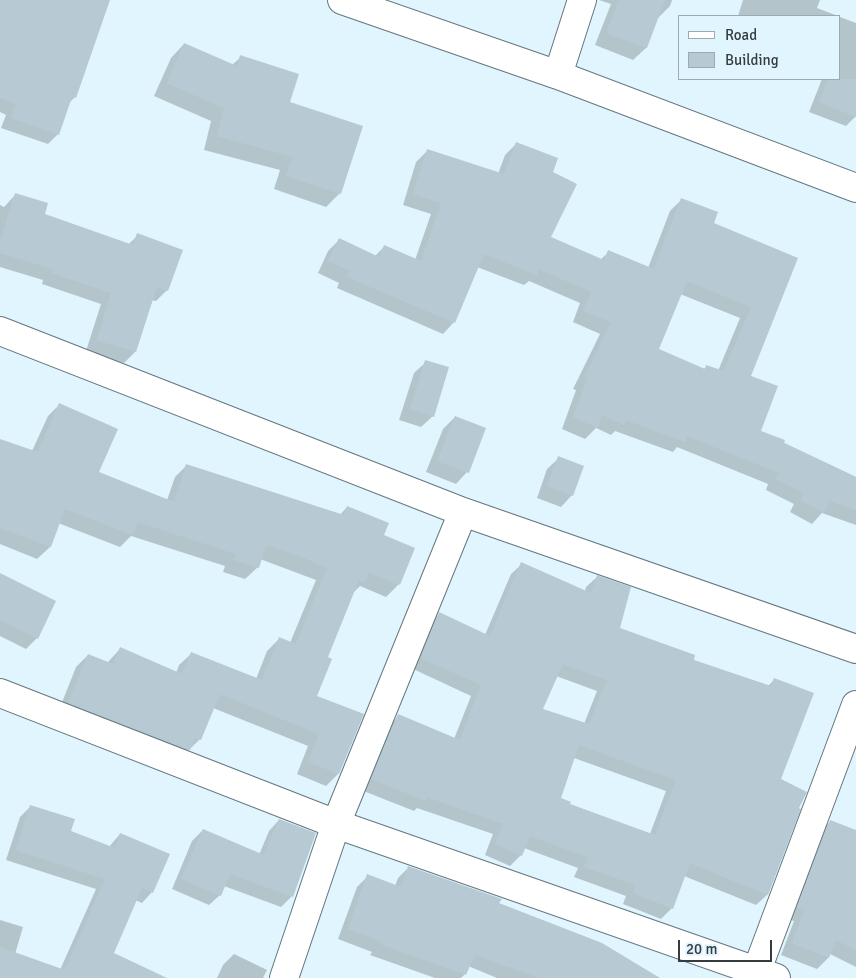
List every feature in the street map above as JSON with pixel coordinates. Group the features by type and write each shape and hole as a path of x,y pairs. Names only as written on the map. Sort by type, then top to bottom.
{"street":[{"path":"342,0 558,74 856,188"},
{"path":"558,74 582,0"},
{"path":"0,331 463,512 856,649"},
{"path":"284,978 336,824 463,512"},
{"path":"0,692 336,824 762,976 856,705"}],"building":[{"path":"0,0 110,0 76,98 72,97 59,135 11,118 16,105 0,97"},
{"path":"619,0 665,0 647,48 606,33"},
{"path":"184,43 237,66 240,55 299,74 290,102 363,126 341,194 286,176 293,157 217,136 224,108 167,83"},
{"path":"856,79 856,117 819,102 828,80"},
{"path":"516,142 558,158 553,172 577,184 551,237 604,260 608,250 654,269 681,198 718,212 714,223 798,258 751,376 778,386 761,431 785,440 784,443 856,477 856,510 830,501 824,513 800,500 804,493 776,479 779,473 687,436 685,442 626,420 624,425 602,415 598,428 573,417 587,379 584,378 611,322 583,311 591,292 539,269 537,275 484,254 455,323 347,277 350,271 328,261 339,238 379,257 384,245 421,261 441,203 413,194 427,149 504,174","holes":["687,281 751,307 724,371 706,365 705,369 659,349"]},
{"path":"15,193 48,203 45,214 133,245 137,233 183,250 168,291 157,287 136,352 97,340 111,293 52,273 53,269 0,253 0,242"},
{"path":"425,360 449,367 434,417 410,409"},
{"path":"59,403 118,429 99,472 174,502 186,464 344,515 347,506 389,523 384,535 415,548 400,585 369,573 365,583 359,580 328,657 332,659 317,696 364,714 339,774 308,762 319,734 220,694 201,740 195,738 190,750 68,703 88,654 113,664 120,647 182,674 191,652 262,680 279,637 296,644 327,568 266,545 259,568 234,560 236,554 138,522 133,535 65,509 51,547 0,528 0,439 38,452"},
{"path":"455,416 486,428 469,473 437,461"},
{"path":"558,456 584,466 573,496 547,486"},
{"path":"521,562 591,593 597,575 631,587 620,628 695,655 694,660 771,686 774,678 814,693 781,779 807,792 799,808 801,809 768,895 690,863 673,909 633,893 636,885 584,867 588,857 530,836 522,856 495,844 503,824 427,797 426,801 371,779 398,714 460,740 481,685 421,658 439,612 490,636","holes":["563,664 607,680 589,724 543,709","579,745 676,780 655,835 570,804 571,802 561,798"]},
{"path":"0,573 56,601 38,639 0,620"},
{"path":"30,805 75,819 71,831 115,848 120,833 170,854 153,893 142,888 114,953 167,978 0,978 0,947 65,970 105,879 16,850"},
{"path":"279,819 316,833 293,897 230,874 221,896 181,879 203,829 264,855"},
{"path":"830,820 856,830 856,950 836,940 829,958 792,943 804,910 797,907"},
{"path":"408,866 502,899 499,903 602,943 660,978 539,978 475,954 466,975 380,944 381,941 348,929 367,874 401,887"}]}
